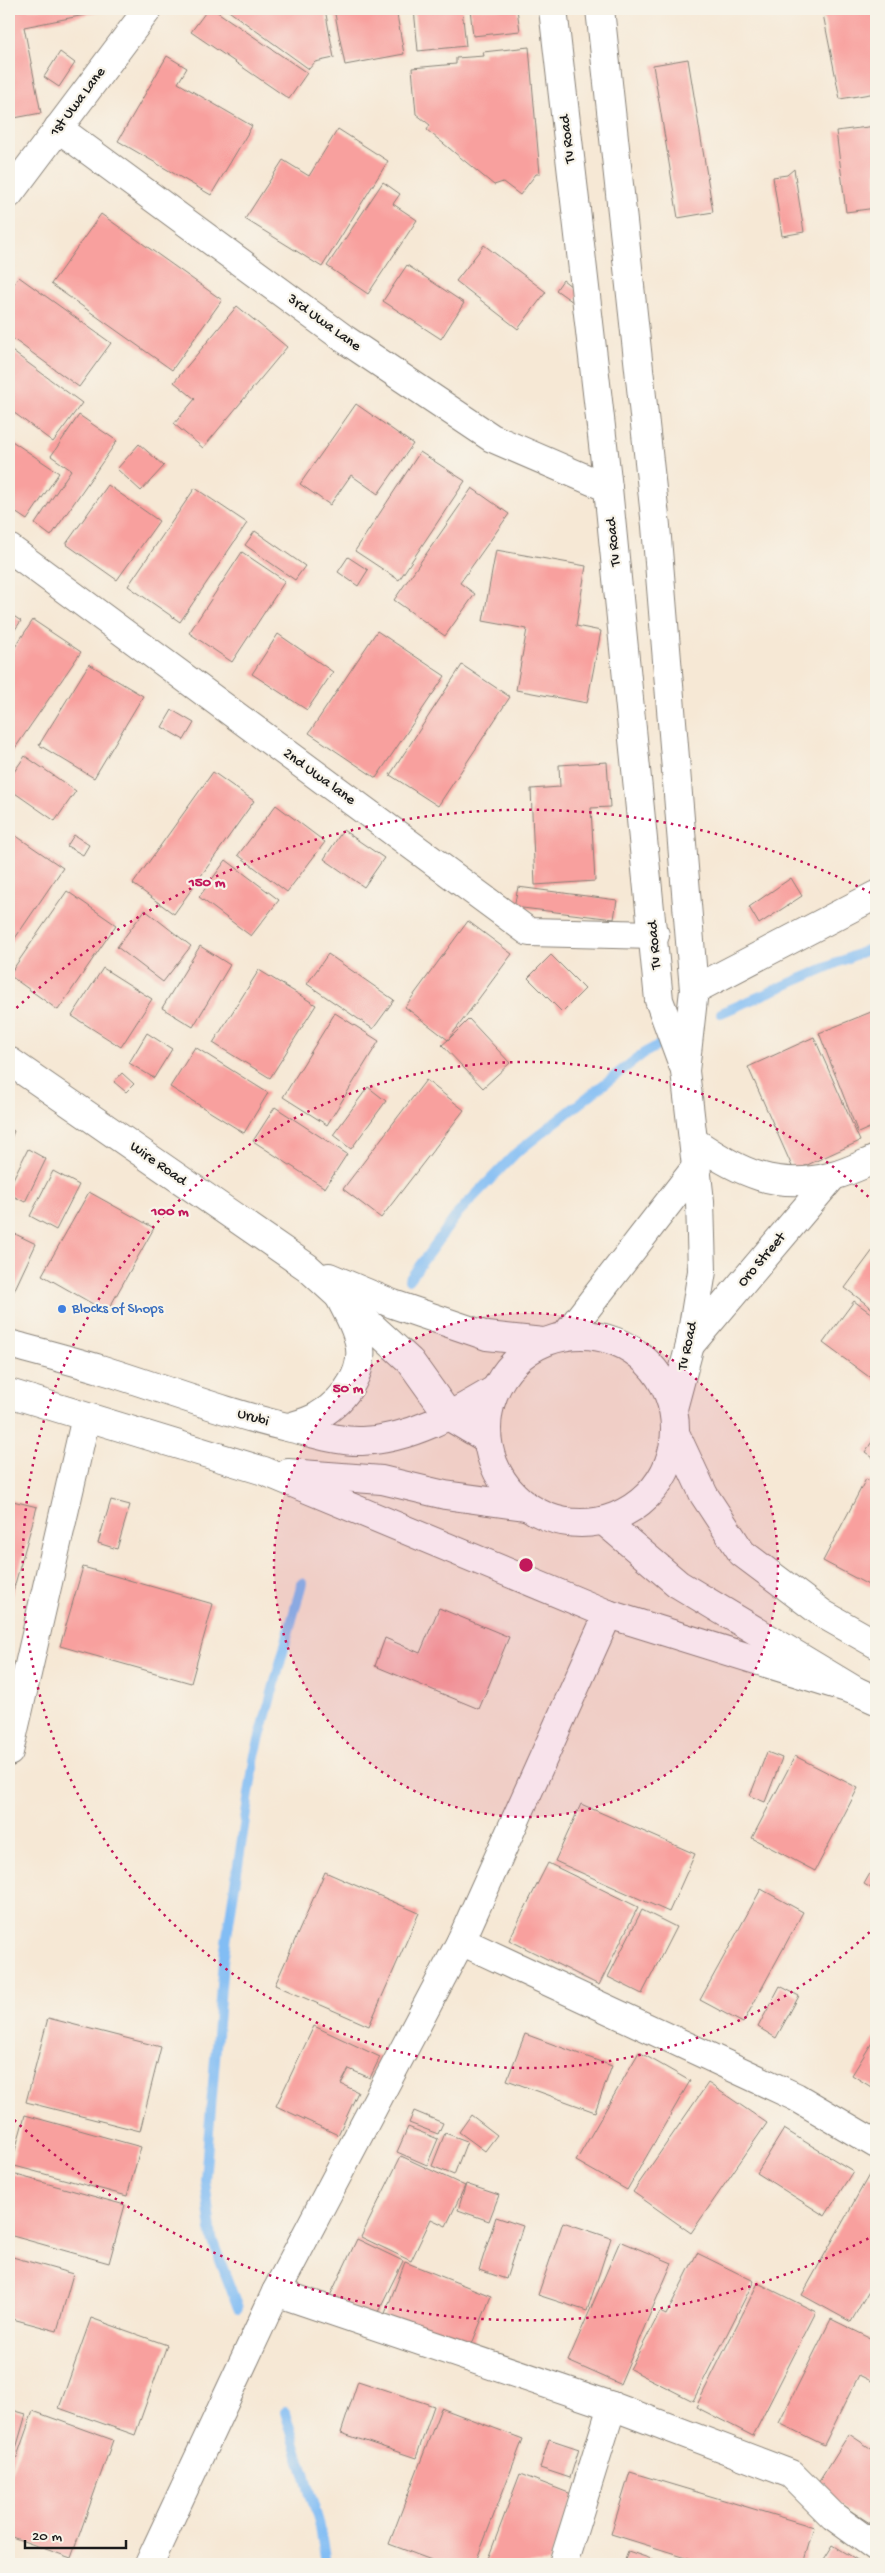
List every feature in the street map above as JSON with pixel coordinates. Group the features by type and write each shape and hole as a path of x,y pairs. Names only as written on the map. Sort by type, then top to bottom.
{"main road":[{"name":"1st Uwa Lane","path":"9,194 148,9"},
{"name":"Tv Road","path":"553,9 608,488 659,1000 686,1071"},
{"name":"Tv Road","path":"600,9 655,516 694,990 686,1071 696,1154 702,1272 690,1345 674,1405"},
{"name":"3rd Uwa Lane","path":"58,128 346,340 492,438 608,488"},
{"name":"2nd Uwa lane","path":"9,548 529,932 654,935"},
{"path":"694,990 876,895"},
{"name":"Wire Road","path":"9,1061 307,1267 410,1361 450,1417 487,1439"},
{"path":"674,1405 676,1435 670,1464 654,1490 631,1509 604,1521 576,1524 550,1519 526,1506 506,1488 493,1465 487,1439 488,1412 494,1390 507,1370 523,1354 555,1338 696,1154"},
{"name":"Oro Street","path":"696,1154 729,1164 757,1177 796,1181 833,1176 876,1159"},
{"name":"Oro Street","path":"690,1345 833,1176"},
{"name":"Wire Road","path":"307,1267 393,1304 487,1336 555,1338 601,1335 634,1349 659,1373 674,1405"},
{"path":"289,1427 318,1416 337,1402 351,1385 361,1362 358,1336 339,1296"},
{"name":"Urubi","path":"9,1344 98,1369 257,1420 361,1442 414,1431 450,1417 494,1390"},
{"path":"9,1393 264,1471 608,1614 866,1695"},
{"path":"9,1752 86,1416"},
{"path":"676,1435 704,1496 742,1553 823,1614 876,1644"},
{"path":"264,1471 382,1480 445,1495 526,1506"},
{"path":"604,1521 678,1584 866,1695"},
{"path":"149,2564 276,2292 461,1941 608,1614"},
{"path":"461,1941 796,2098 876,2144"},
{"path":"276,2292 612,2406 790,2474 832,2516 876,2547"},
{"path":"563,2564 612,2406"}],"building":[{"path":"9,9 110,10 24,27 41,113 9,119"},
{"path":"208,9 213,9 307,73 289,99 191,32"},
{"path":"226,9 325,9 334,58 315,62 309,69"},
{"path":"334,9 396,9 404,54 345,65"},
{"path":"414,9 462,9 466,46 418,51"},
{"path":"470,9 517,9 520,31 473,36"},
{"path":"822,9 876,9 876,93 840,99"},
{"path":"529,47 540,174 536,174 520,195 503,182 494,185 427,130 430,125 416,114 412,68 456,64 456,58 484,56 483,52"},
{"path":"60,52 75,63 59,87 44,77"},
{"path":"167,56 187,68 178,83 252,126 211,195 118,141"},
{"path":"688,59 713,212 678,218 653,65"},
{"path":"876,126 876,208 846,212 836,131"},
{"path":"338,129 388,161 322,267 245,219 283,160 309,176"},
{"path":"794,169 804,232 782,236 773,177 787,175"},
{"path":"383,182 400,194 393,204 417,220 368,294 327,266"},
{"path":"101,214 222,300 172,370 51,284"},
{"path":"484,245 546,292 518,329 456,281"},
{"path":"407,265 464,303 441,339 383,301"},
{"path":"19,277 111,343 79,387 9,336 9,290"},
{"path":"563,280 580,293 573,302 556,290"},
{"path":"237,306 287,347 203,448 174,424 195,399 174,382"},
{"path":"9,349 82,403 53,442 9,409"},
{"path":"356,404 413,444 378,494 351,475 330,505 300,484"},
{"path":"79,415 117,441 51,536 35,524 71,470 51,456"},
{"path":"9,439 59,473 27,520 9,508"},
{"path":"139,444 164,466 141,491 117,469"},
{"path":"420,452 465,481 399,580 355,551"},
{"path":"108,485 159,521 117,580 66,544"},
{"path":"195,488 247,523 180,622 128,586"},
{"path":"472,488 509,514 460,583 475,594 445,636 394,600"},
{"path":"255,531 305,566 295,580 245,545"},
{"path":"496,550 586,566 576,626 601,631 587,703 516,690 527,629 483,621"},
{"path":"242,552 285,581 232,662 189,633"},
{"path":"348,557 368,570 358,586 338,572"},
{"path":"9,613 21,621 9,638"},
{"path":"33,620 81,652 11,754 9,752 9,656"},
{"path":"377,631 445,676 376,778 309,733"},
{"path":"278,634 333,672 307,710 252,674"},
{"path":"89,664 143,696 94,778 39,745"},
{"path":"462,665 510,697 438,806 390,775"},
{"path":"172,710 194,723 184,740 162,727"},
{"path":"25,756 76,791 55,821 9,789 9,779"},
{"path":"607,762 610,807 591,808 595,881 535,885 531,789 560,787 559,765"},
{"path":"213,772 254,801 174,914 133,884"},
{"path":"276,805 325,842 287,892 238,855"},
{"path":"343,830 384,858 364,887 324,859"},
{"path":"9,831 63,868 9,947"},
{"path":"74,835 89,845 83,855 67,846"},
{"path":"226,860 279,900 251,936 199,897"},
{"path":"791,878 802,896 759,924 749,907"},
{"path":"518,887 617,900 614,919 514,907"},
{"path":"67,891 116,925 58,1010 9,975"},
{"path":"145,910 191,946 163,982 117,947"},
{"path":"468,921 512,954 448,1040 405,1007"},
{"path":"200,946 230,965 193,1027 162,1008"},
{"path":"328,954 394,1000 373,1029 307,984"},
{"path":"551,955 585,989 562,1012 528,978"},
{"path":"103,968 152,999 121,1047 72,1016"},
{"path":"259,970 316,1005 270,1078 213,1043"},
{"path":"876,1010 876,1125 858,1133 819,1033"},
{"path":"335,1013 379,1041 327,1125 283,1097"},
{"path":"469,1019 510,1063 483,1088 442,1045"},
{"path":"147,1033 172,1049 154,1078 129,1063"},
{"path":"814,1037 860,1141 794,1171 748,1067"},
{"path":"195,1047 268,1093 244,1133 170,1087"},
{"path":"122,1073 134,1084 126,1092 114,1082"},
{"path":"426,1080 464,1110 381,1218 343,1189"},
{"path":"368,1087 386,1101 351,1149 333,1135"},
{"path":"275,1107 347,1154 325,1188 253,1141"},
{"path":"9,1128 14,1131 9,1143"},
{"path":"28,1149 46,1159 25,1202 9,1194 9,1187"},
{"path":"53,1171 79,1185 56,1230 30,1216"},
{"path":"89,1192 154,1228 107,1312 42,1275"},
{"path":"9,1231 36,1244 14,1291 9,1289"},
{"path":"876,1246 876,1304 873,1309 845,1288"},
{"path":"854,1301 876,1317 876,1382 823,1343"},
{"path":"876,1436 876,1460 865,1452"},
{"path":"866,1479 876,1484 876,1589 823,1561"},
{"path":"9,1500 37,1507 9,1605"},
{"path":"111,1500 130,1505 117,1549 98,1543"},
{"path":"83,1567 213,1604 191,1683 60,1646"},
{"path":"439,1608 509,1637 479,1709 375,1666 385,1638 420,1653"},
{"path":"767,1752 782,1758 765,1802 750,1796"},
{"path":"795,1756 858,1788 815,1871 752,1838"},
{"path":"581,1804 695,1854 669,1912 555,1861"},
{"path":"548,1863 638,1907 599,1985 509,1940"},
{"path":"876,1863 876,1891 864,1884"},
{"path":"325,1872 419,1913 369,2026 275,1985"},
{"path":"761,1889 803,1912 743,2023 700,2000"},
{"path":"642,1910 676,1927 642,1994 608,1977"},
{"path":"780,1986 799,1996 776,2038 758,2027"},
{"path":"48,2018 161,2047 140,2131 26,2102"},
{"path":"314,2026 380,2057 370,2078 349,2069 341,2084 358,2092 338,2135 276,2106"},
{"path":"525,2034 612,2066 595,2112 507,2080"},
{"path":"876,2036 876,2090 852,2075"},
{"path":"639,2052 690,2081 627,2190 576,2161"},
{"path":"708,2083 767,2123 691,2233 633,2192"},
{"path":"414,2111 443,2123 438,2134 409,2123"},
{"path":"25,2115 141,2147 127,2196 11,2165"},
{"path":"471,2115 497,2135 485,2151 459,2132"},
{"path":"408,2127 438,2139 427,2165 397,2152"},
{"path":"784,2129 853,2171 825,2216 757,2173"},
{"path":"445,2133 467,2141 454,2175 432,2166"},
{"path":"401,2156 465,2186 446,2226 431,2219 411,2261 361,2237"},
{"path":"9,2173 125,2205 109,2263 9,2235"},
{"path":"869,2175 876,2179 876,2278 851,2322 802,2295"},
{"path":"466,2184 499,2195 489,2221 458,2210"},
{"path":"496,2217 523,2226 506,2279 479,2270"},
{"path":"563,2222 611,2238 587,2311 538,2295"},
{"path":"357,2239 403,2261 375,2318 330,2296"},
{"path":"620,2241 672,2263 620,2384 568,2361"},
{"path":"697,2253 754,2281 693,2401 630,2369 660,2312 666,2315"},
{"path":"9,2256 73,2274 57,2331 9,2318"},
{"path":"405,2262 491,2296 470,2349 384,2316"},
{"path":"758,2283 816,2312 753,2436 696,2407"},
{"path":"91,2318 167,2345 135,2435 59,2408"},
{"path":"831,2319 876,2341 876,2371 871,2381 859,2375 824,2445 779,2423"},
{"path":"358,2381 434,2406 416,2458 341,2433"},
{"path":"441,2408 523,2439 475,2564 442,2564 389,2544"},
{"path":"9,2409 26,2414 9,2473"},
{"path":"33,2411 113,2440 71,2558 9,2536 9,2479"},
{"path":"849,2434 876,2452 876,2527 815,2488"},
{"path":"549,2439 579,2449 570,2478 540,2468"},
{"path":"630,2472 814,2527 803,2564 708,2564 611,2534"},
{"path":"520,2474 574,2495 548,2564 486,2564"},
{"path":"833,2545 864,2564 821,2564"},
{"path":"628,2551 666,2564 623,2564"}],"waterway":[{"path":"721,1013 876,946"},
{"path":"409,1280 459,1212 516,1153 644,1053 663,1043"},
{"path":"238,2308 212,2239 205,2180 223,1962 255,1755 302,1583"},
{"path":"285,2412 320,2526 326,2564"}],"place":[{"name":"Blocks of Shops","path":"62,1309"}]}
